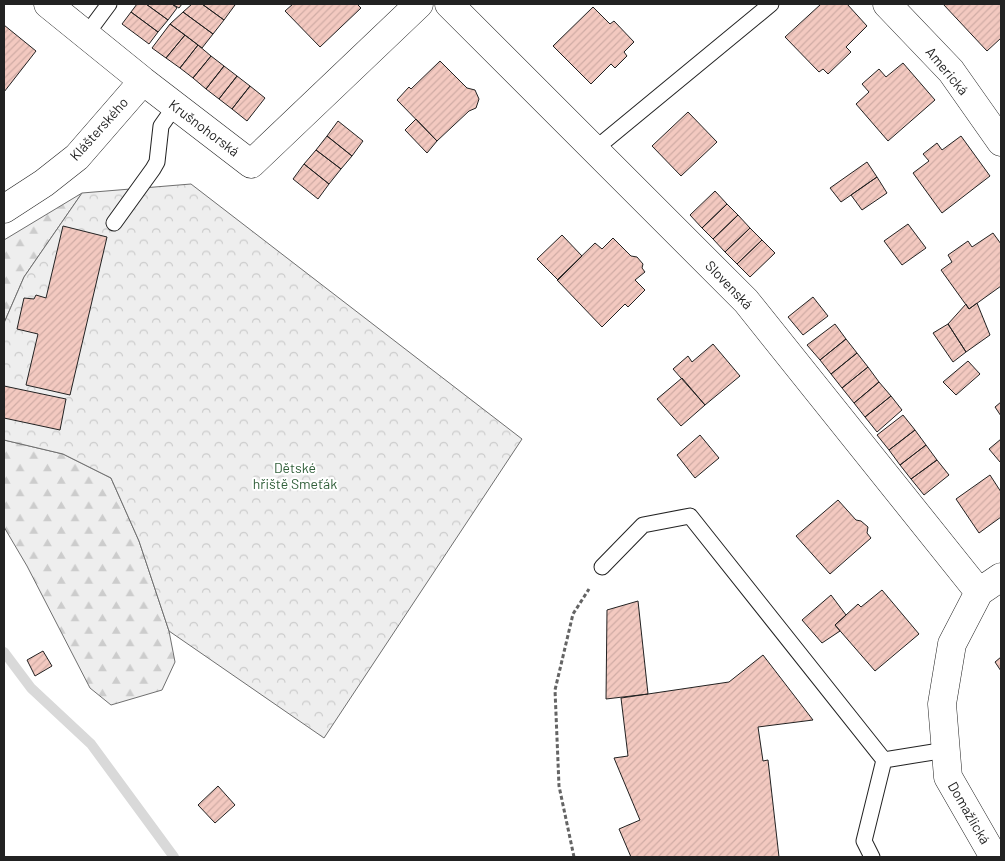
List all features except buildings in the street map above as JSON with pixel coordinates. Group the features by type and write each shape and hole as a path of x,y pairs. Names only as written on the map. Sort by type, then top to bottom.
{"street":[{"name":"Krušnohorská","path":"48,4 142,80 251,164 419,4"},
{"name":"Slovenská","path":"449,4 746,301 979,592"},
{"name":"Americká","path":"887,4 950,71 1001,142"},
{"name":"Klášterského","path":"4,208 44,184 77,157 142,80"},
{"name":"Domažlická","path":"994,857 948,777 942,704 952,644 979,592 1001,577"}],"lane":[{"path":"86,34 109,4"},
{"path":"595,149 771,4"},
{"path":"114,223 157,162 162,126 175,106"},
{"path":"602,568 643,525 690,516 884,760"},
{"path":"884,760 946,750"},
{"path":"872,857 864,841 884,760"}],"path":[{"path":"574,857 559,786 555,690 573,614 602,568"}],"green space":[{"name":"Dětské hřiště Smeťák","path":"191,184 522,439 324,738 169,631 139,541 111,478 63,454 4,440 4,323 24,277 82,193"},
{"path":"82,193 24,277 4,323 4,240"},
{"path":"4,440 63,454 111,478 139,541 169,631 175,662 162,690 111,705 90,688 27,566 4,527"}],"waterway":[{"path":"4,652 31,688 91,744 174,857"}]}
